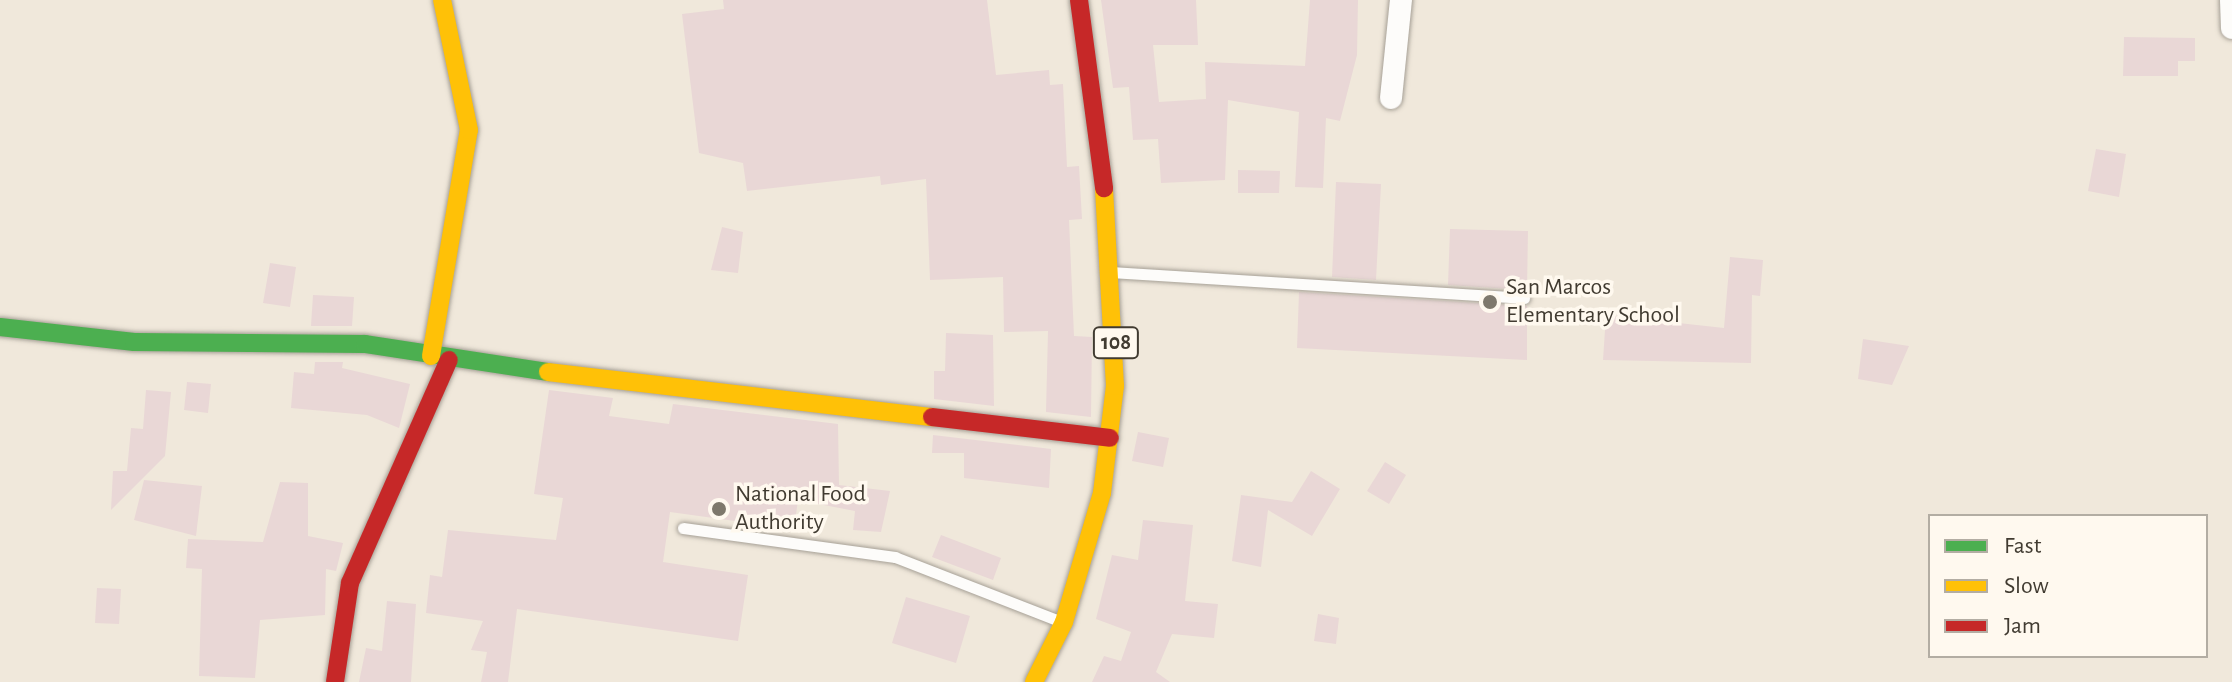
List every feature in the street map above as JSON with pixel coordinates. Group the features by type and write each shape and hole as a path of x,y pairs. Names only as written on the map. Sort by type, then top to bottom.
{"street":[{"path":"335,682 350,583 440,358 469,130 442,0"},
{"name":"108","path":"1034,682 1064,622 1102,493 1110,438 1112,272 1079,0"},
{"path":"1391,98 1401,0"},
{"path":"2231,0 2232,28"},
{"path":"0,327 134,342 365,344 440,358 1110,438"}],"lane":[{"path":"1112,272 1524,298"},
{"path":"683,528 895,557 1064,622"}],"building":[{"path":"723,0 987,0 996,75 1049,70 1050,85 1063,84 1067,167 1079,166 1082,219 1069,220 1074,336 1092,337 1091,417 1046,412 1048,331 1004,332 1003,277 930,280 926,179 881,185 880,176 747,191 743,163 699,153 682,14 724,9"},
{"path":"1101,0 1196,0 1198,45 1153,45 1159,102 1206,99 1205,62 1305,66 1310,0 1358,0 1357,55 1340,121 1326,118 1323,188 1295,187 1299,112 1228,100 1225,180 1161,183 1158,139 1133,140 1129,87 1113,88"},
{"path":"2124,37 2195,38 2195,61 2178,61 2178,76 2123,76"},
{"path":"2096,149 2126,154 2119,197 2088,191"},
{"path":"1238,170 1280,171 1279,193 1238,193"},
{"path":"1336,182 1381,184 1376,280 1332,277"},
{"path":"722,227 743,232 738,273 711,270"},
{"name":"San Marcos Elementary School","path":"1450,229 1528,231 1527,290 1448,285"},
{"path":"1730,257 1763,260 1760,296 1752,295 1751,363 1603,360 1606,315 1724,328"},
{"path":"270,263 296,267 290,307 263,303"},
{"path":"1299,292 1527,306 1527,360 1297,348"},
{"path":"313,295 354,297 352,326 311,326"},
{"path":"946,333 993,335 994,406 934,399 934,371 945,371"},
{"path":"1863,339 1909,346 1892,385 1858,379"},
{"path":"315,362 343,362 342,368 410,384 399,428 367,415 291,408 294,372 314,374"},
{"path":"187,382 211,384 208,413 184,410"},
{"path":"146,390 171,392 165,456 111,510 113,471 127,471 131,428 143,429"},
{"path":"549,390 613,398 609,416 669,424 673,404 838,424 839,485 890,491 881,532 853,530 855,511 798,500 794,529 670,512 663,562 748,575 738,641 517,609 508,682 481,682 487,652 471,650 483,621 426,613 430,575 442,577 448,530 556,540 563,498 534,494"},
{"path":"1138,432 1169,438 1163,467 1132,461"},
{"path":"933,435 1051,449 1049,488 964,478 964,453 932,453"},
{"path":"1385,462 1406,475 1389,504 1367,491"},
{"path":"1311,471 1340,489 1312,536 1268,510 1261,567 1232,561 1241,495 1292,502"},
{"path":"144,480 202,486 196,536 134,520"},
{"path":"280,482 308,483 308,536 343,543 336,571 326,569 325,615 260,620 255,678 199,676 202,569 186,568 188,539 263,542"},
{"path":"1143,520 1193,525 1185,601 1218,604 1214,638 1172,634 1156,672 1170,682 1092,682 1104,656 1121,661 1131,632 1096,619 1112,555 1138,560"},
{"path":"941,535 1001,558 993,580 932,557"},
{"path":"97,588 121,589 119,624 95,623"},
{"path":"906,597 970,616 956,663 892,643"},
{"path":"387,601 416,604 411,682 359,682 366,648 382,651"},
{"path":"1318,614 1339,618 1336,644 1314,641"}],"traffic: fast":[{"path":"0,327 134,342 365,344 548,372"}],"traffic: slow":[{"path":"431,356 469,130 442,0"},
{"path":"1034,682 1064,622 1102,493 1115,386 1104,188"},
{"path":"548,372 932,417"}],"traffic: jam":[{"path":"1079,0 1104,188"},
{"path":"335,682 350,583 449,360"},
{"path":"932,417 1110,438"}],"place":[{"name":"San Marcos Elementary School","path":"1490,302"},
{"name":"National Food Authority","path":"719,509"}]}
